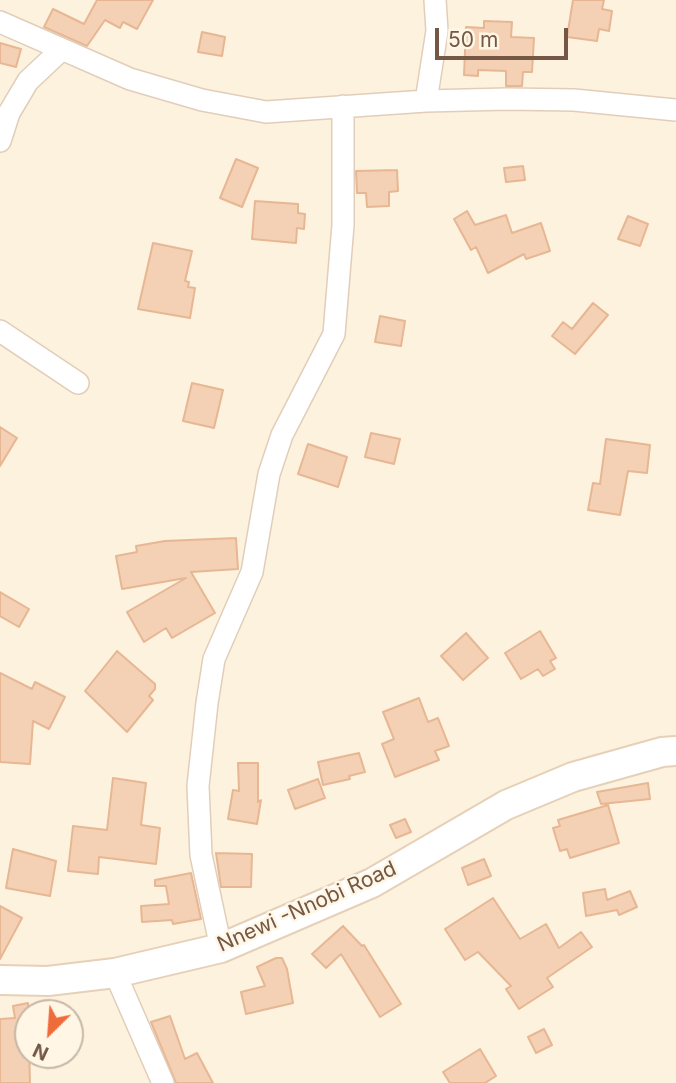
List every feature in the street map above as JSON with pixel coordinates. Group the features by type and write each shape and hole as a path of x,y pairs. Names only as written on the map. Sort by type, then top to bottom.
{"main road":[{"name":"Nnewi -Nnobi Road","path":"0,980 48,981 115,973 221,948 372,883 506,805 573,777 662,752 676,751"}],"street":[{"path":"426,101 437,31 435,0"},
{"path":"0,22 130,79 202,100 266,112 426,101 575,100 676,110"},
{"path":"0,141 9,113 28,81 61,50"},
{"path":"221,948 201,855 198,786 207,703 214,659 252,572 269,474 282,435 334,334 343,225 343,106"},
{"path":"0,331 78,383"},
{"path":"115,973 163,1083"}],"building":[{"path":"97,0 153,0 137,29 123,22 120,28 105,20 87,46 44,27 53,9 84,24"},
{"path":"573,0 604,0 602,9 612,11 609,31 599,29 597,41 567,37"},
{"path":"484,21 512,22 511,37 534,38 532,72 523,72 522,86 506,86 506,71 478,70 478,76 464,75 466,27 484,28"},
{"path":"202,32 225,37 222,56 198,52"},
{"path":"0,43 21,49 16,67 0,63"},
{"path":"236,159 258,168 242,207 220,198"},
{"path":"523,166 525,180 506,182 504,168"},
{"path":"397,170 398,191 389,192 389,206 367,207 366,193 357,193 356,171"},
{"path":"255,201 298,204 298,213 305,214 304,229 297,228 296,243 252,239"},
{"path":"467,211 475,225 506,215 512,233 541,223 550,251 526,259 524,254 488,273 476,247 471,250 454,219"},
{"path":"628,216 648,224 640,246 618,239"},
{"path":"153,243 192,251 185,281 189,282 188,287 195,288 190,318 138,309"},
{"path":"593,303 608,315 575,354 552,336 563,322 572,329"},
{"path":"380,316 405,321 401,346 375,342"},
{"path":"192,383 223,390 214,428 183,421"},
{"path":"0,427 17,438 0,466"},
{"path":"371,433 400,439 394,464 365,457"},
{"path":"606,439 650,445 647,473 628,471 620,515 588,510 593,483 600,484"},
{"path":"308,444 347,457 338,487 298,474"},
{"path":"236,538 238,569 191,572 215,613 172,638 166,628 144,642 127,612 186,578 122,589 116,556 137,552 136,546 165,541"},
{"path":"0,592 29,609 19,627 0,616"},
{"path":"540,631 556,658 550,661 555,669 543,676 538,669 521,679 505,653"},
{"path":"466,633 488,658 463,680 441,656"},
{"path":"117,651 155,684 155,689 149,696 153,700 127,732 85,691"},
{"path":"0,673 32,689 35,682 65,697 49,729 33,721 30,764 0,762"},
{"path":"419,698 428,722 438,718 449,746 435,751 439,760 395,777 382,744 394,739 383,712"},
{"path":"359,753 365,772 349,776 350,779 323,785 318,762"},
{"path":"238,763 258,763 258,802 261,800 257,824 228,819 233,790 239,791"},
{"path":"113,778 146,783 141,825 160,828 156,864 99,857 98,874 68,871 73,826 107,830"},
{"path":"318,779 325,798 295,809 288,790"},
{"path":"648,783 650,799 601,804 597,792"},
{"path":"608,805 619,843 570,858 567,849 560,851 553,828 560,826 558,820"},
{"path":"405,819 411,832 396,838 390,825"},
{"path":"13,849 56,861 50,896 6,888"},
{"path":"216,853 252,854 251,887 221,887"},
{"path":"484,859 491,876 468,885 462,868"},
{"path":"191,873 201,919 173,924 172,920 142,922 141,906 169,904 166,886 155,886 155,880"},
{"path":"605,889 607,900 630,891 637,907 619,915 617,910 586,916 583,893"},
{"path":"493,898 520,939 546,924 559,948 581,932 592,947 547,978 553,987 519,1009 506,989 511,986 478,952 465,960 445,929"},
{"path":"0,906 22,918 0,959"},
{"path":"343,926 364,945 401,1004 380,1017 341,954 326,968 312,954"},
{"path":"282,958 287,969 293,1003 246,1014 241,992 265,986 257,967"},
{"path":"170,1016 185,1059 197,1053 213,1083 176,1083 151,1022"},
{"path":"14,1018 14,1069 30,1069 30,1083 0,1083 0,1019"},
{"path":"544,1029 552,1045 536,1053 528,1037"},
{"path":"480,1049 496,1076 485,1083 450,1083 443,1072"}]}
